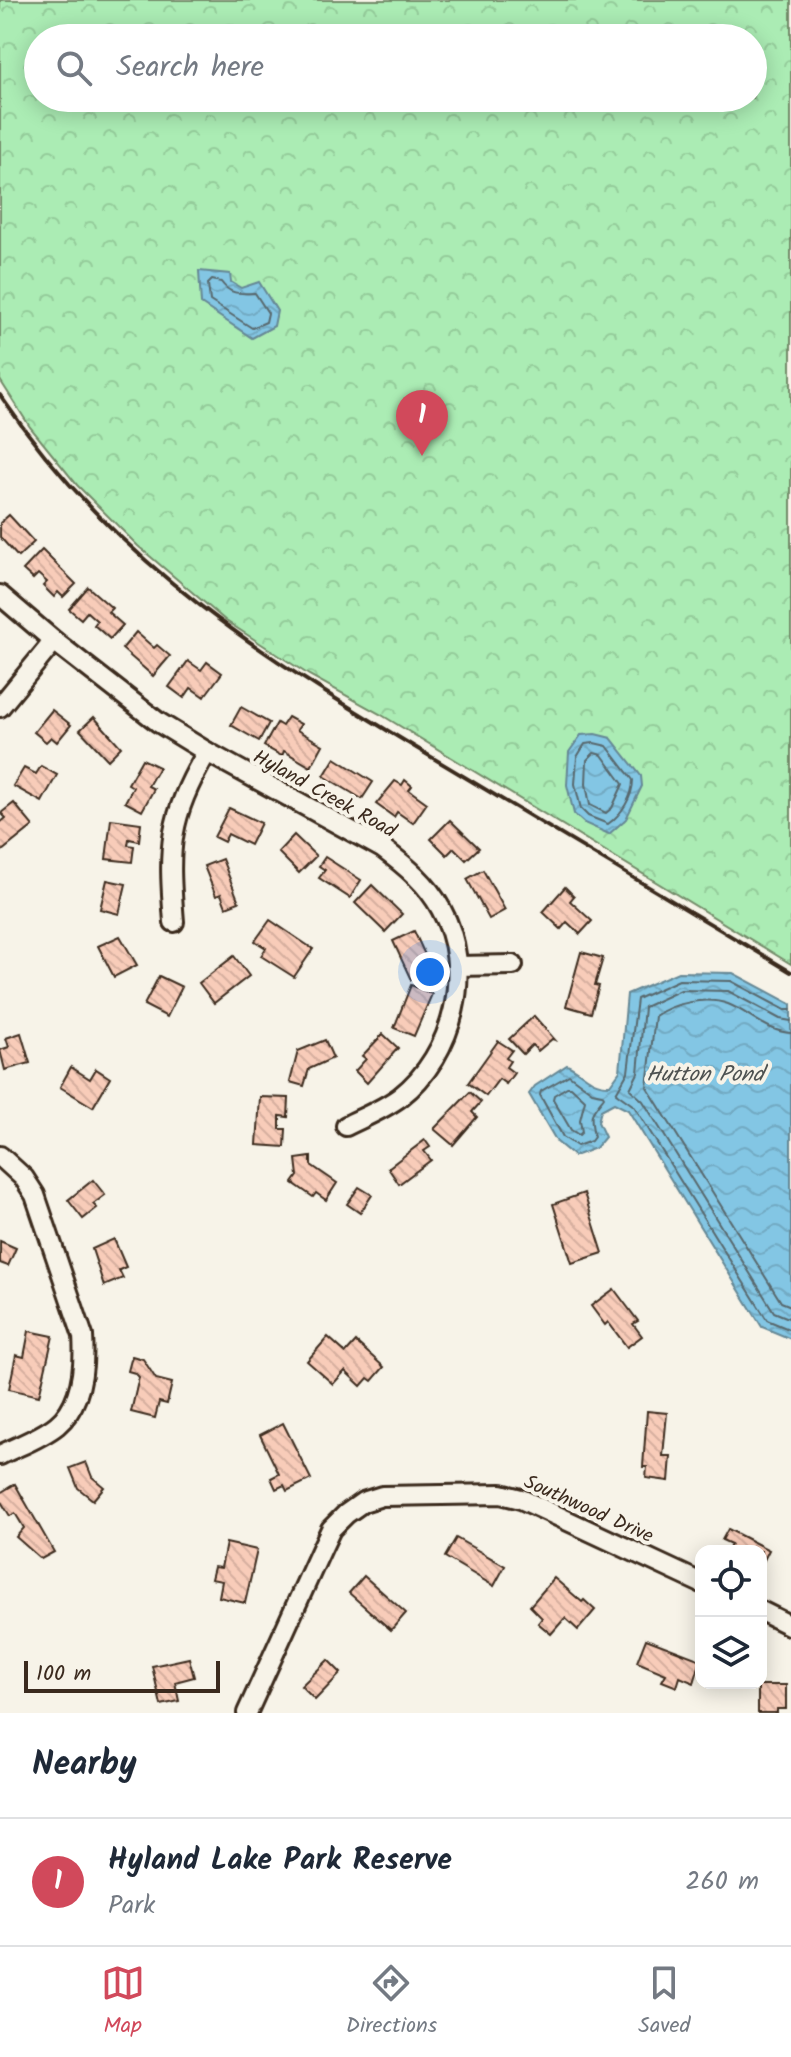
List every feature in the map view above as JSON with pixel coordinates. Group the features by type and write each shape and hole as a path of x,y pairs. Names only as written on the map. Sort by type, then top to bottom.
{"street":[{"name":"Hyland Creek Road","path":"0,595 158,722 382,848 426,886 443,911 453,939 457,997 450,1026 438,1054 421,1077 400,1097 346,1126"},
{"path":"0,707 54,641"},
{"path":"174,922 170,859 174,827 183,795 207,752"},
{"path":"457,966 513,965"},
{"path":"0,1156 24,1178 35,1195 83,1336 85,1359 81,1383 72,1405 58,1424 0,1455"},
{"name":"Southwood Drive","path":"247,1713 331,1529 363,1502 382,1496 501,1494 521,1499 695,1580"},
{"path":"767,1614 791,1626"}],"green space":[{"path":"0,0 791,0 791,964 380,714 309,675 226,621 138,546 77,485 30,427 0,380"}],"water":[{"path":"199,271 230,274 231,282 241,288 259,282 277,311 274,326 252,338 201,304"},
{"path":"581,735 611,738 641,776 642,786 626,819 609,834 584,823 574,814 567,785 569,752"},
{"name":"Hutton Pond","path":"678,972 733,973 791,1004 791,1339 762,1327 628,1110 614,1103 601,1110 598,1122 605,1137 596,1148 574,1156 557,1142 529,1094 535,1086 567,1065 592,1081 610,1085 620,1071 627,994"}],"building":[{"path":"9,515 34,542 18,557 0,537 0,523"},
{"path":"42,550 76,584 63,597 58,592 54,597 43,586 47,582 38,574 33,579 23,570"},
{"path":"88,587 112,608 108,612 123,625 110,639 94,625 97,621 87,612 81,619 69,609"},
{"path":"136,632 154,648 157,645 170,656 153,676 122,649"},
{"path":"188,661 201,670 207,662 222,673 204,697 191,688 184,698 169,687"},
{"path":"241,707 269,723 259,741 231,725"},
{"path":"52,710 71,725 57,742 51,737 46,742 34,732"},
{"path":"94,717 121,747 108,760 80,730"},
{"path":"288,717 301,724 297,730 323,745 311,767 284,751 282,756 264,746 277,723 282,726"},
{"path":"335,758 373,782 362,799 324,776"},
{"path":"142,759 159,767 148,786 154,789 142,811 125,802 133,787 128,784"},
{"path":"41,766 57,775 42,802 13,786 24,768 36,774"},
{"path":"405,780 412,786 409,790 427,803 413,823 397,812 394,817 376,804 395,781 402,785"},
{"path":"14,803 33,826 2,851 0,823 6,818 1,813"},
{"path":"229,808 261,823 250,845 228,834 224,842 214,837"},
{"path":"111,819 141,823 139,841 129,839 128,845 134,846 132,862 106,859"},
{"path":"450,820 479,848 466,860 454,848 447,855 431,839"},
{"path":"294,835 316,856 299,873 278,852"},
{"path":"325,857 361,880 350,898 319,878 325,870 319,866"},
{"path":"222,859 239,902 226,907 221,894 216,896 204,866"},
{"path":"483,870 505,910 489,919 467,879"},
{"path":"107,880 126,884 119,914 100,909"},
{"path":"372,885 402,914 385,932 355,903"},
{"path":"565,887 574,896 570,901 592,921 580,934 567,922 561,929 543,912"},
{"path":"270,920 313,949 294,977 261,956 266,948 255,941"},
{"path":"414,931 432,970 411,980 393,941"},
{"path":"120,936 137,965 114,977 98,946"},
{"path":"581,952 603,958 591,1013 566,1006"},
{"path":"234,956 249,976 214,1003 199,983"},
{"path":"159,976 182,987 167,1017 144,1005"},
{"path":"411,985 432,994 414,1036 394,1028"},
{"path":"534,1016 555,1040 552,1039 538,1051 532,1045 523,1054 509,1039"},
{"path":"21,1033 30,1063 5,1070 0,1050 9,1047 6,1038"},
{"path":"383,1034 398,1048 367,1083 355,1071 366,1059 362,1056"},
{"path":"325,1040 333,1058 309,1069 304,1086 290,1082 298,1051"},
{"path":"498,1041 512,1050 506,1058 510,1061 506,1067 514,1073 506,1084 499,1079 486,1096 468,1083"},
{"path":"71,1067 90,1079 96,1069 110,1078 93,1107 60,1087"},
{"path":"470,1092 481,1102 472,1112 477,1117 453,1145 434,1129"},
{"path":"260,1097 289,1098 288,1117 280,1116 280,1129 286,1129 285,1147 257,1145"},
{"path":"425,1140 430,1147 424,1151 431,1160 399,1184 388,1168"},
{"path":"311,1157 311,1165 337,1183 326,1200 316,1193 313,1197 293,1183 298,1176 296,1159"},
{"path":"93,1180 105,1195 93,1204 97,1208 83,1219 68,1200"},
{"path":"359,1187 372,1195 360,1213 347,1204"},
{"path":"584,1193 603,1253 572,1263 553,1204"},
{"path":"114,1239 126,1267 119,1270 123,1278 104,1286 92,1249"},
{"path":"0,1241 16,1248 8,1266 0,1263"},
{"path":"614,1289 638,1321 633,1324 642,1336 627,1347 591,1306"},
{"path":"29,1331 53,1336 39,1396 9,1389 16,1355 24,1357"},
{"path":"328,1337 346,1353 356,1342 384,1367 372,1381 368,1378 361,1386 345,1371 333,1384 307,1361"},
{"path":"132,1356 143,1359 156,1379 172,1383 167,1404 159,1402 155,1418 131,1412 139,1377 128,1371"},
{"path":"647,1411 667,1413 663,1456 671,1456 669,1481 646,1478 647,1467 643,1467"},
{"path":"283,1423 311,1479 287,1491 284,1485 276,1489 271,1478 279,1474 260,1435"},
{"path":"86,1462 92,1477 104,1487 93,1500 78,1488 70,1468"},
{"path":"15,1484 54,1552 41,1559 16,1537 24,1528 15,1513 10,1516 0,1500 0,1493"},
{"path":"728,1529 759,1545 730,1545 722,1540"},
{"path":"456,1538 505,1566 494,1586 445,1557"},
{"path":"226,1543 257,1550 245,1603 219,1597 222,1581 211,1579 214,1567 221,1568"},
{"path":"364,1576 406,1613 391,1630 349,1593"},
{"path":"554,1578 595,1610 578,1630 565,1618 551,1634 538,1623 542,1618 530,1606"},
{"path":"646,1639 695,1658 694,1683 680,1677 677,1687 662,1681 666,1674 637,1662"},
{"path":"189,1658 194,1677 175,1682 179,1701 161,1705 152,1666"},
{"path":"328,1660 341,1673 315,1700 301,1686"},
{"path":"767,1685 786,1685 786,1709 777,1709 777,1713 758,1713 758,1689 767,1689"}],"railway":[{"path":"0,395 48,459 99,516 209,612 331,696 791,972"}],"place":[{"name":"Hyland Lake Park Reserve","path":"422,456"}]}
